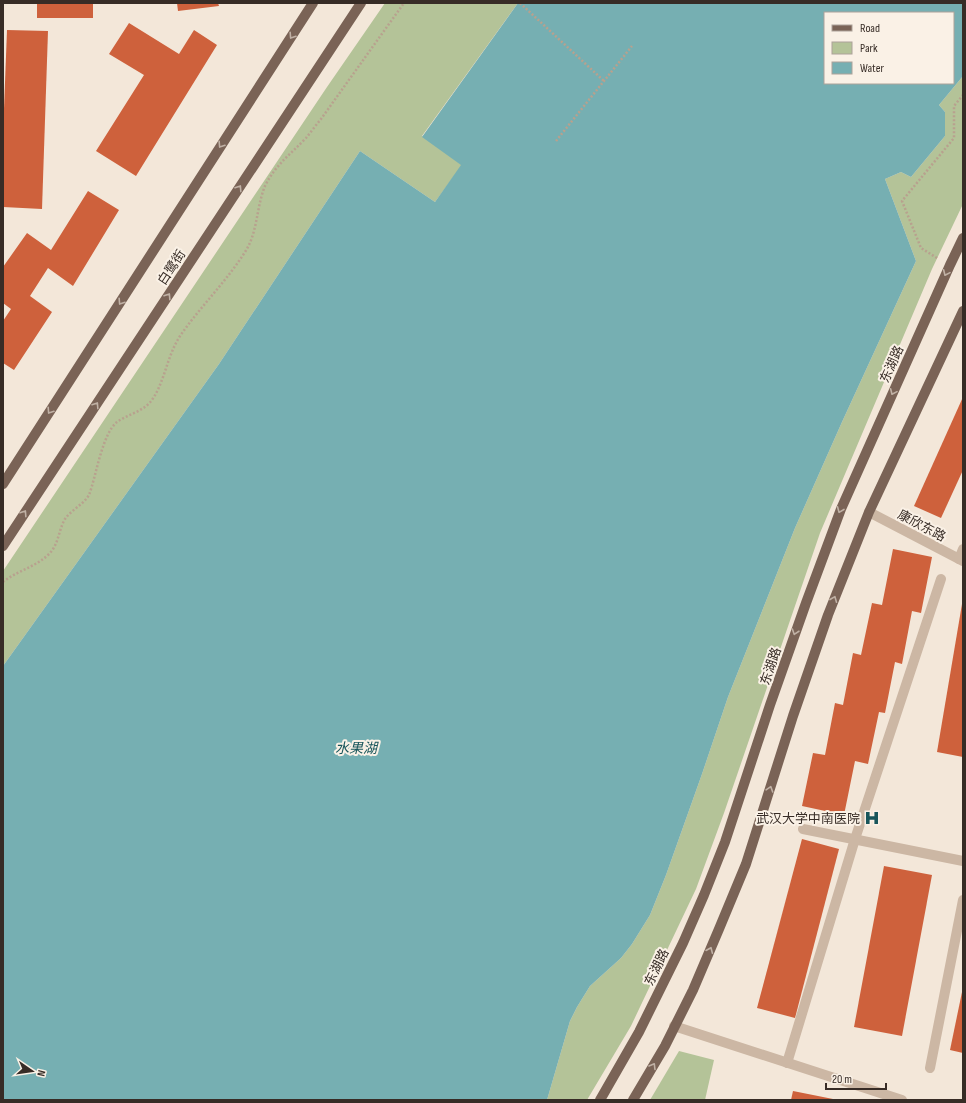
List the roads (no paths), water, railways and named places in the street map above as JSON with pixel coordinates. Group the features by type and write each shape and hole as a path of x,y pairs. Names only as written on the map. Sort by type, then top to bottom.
{"main road":[{"name":"白鹭街","path":"3,484 313,3"},
{"name":"白鹭街","path":"3,546 361,3"},
{"name":"东湖路","path":"600,1100 639,1032 683,943 704,895 725,842 795,632 841,509 963,238"},
{"path":"633,1100 665,1046 693,990 746,864 793,716 828,615 869,512 963,311"}],"street":[{"name":"康欣东路","path":"869,512 961,560"},
{"path":"961,560 963,548"},
{"path":"787,1063 855,839 941,579"},
{"path":"803,829 963,861"},
{"path":"930,1068 963,900"},
{"path":"674,1026 902,1100"}],"water":[{"name":"水果湖","path":"518,3 963,3 963,76 939,105 945,112 945,136 911,177 901,172 885,179 916,261 795,528 728,697 666,875 650,915 632,944 621,958 590,986 577,1007 570,1021 547,1100 3,1100 3,666 219,364 360,151 435,202 461,165 422,137"}],"place":[{"name":"武汉大学中南医院","path":"872,818"}]}
